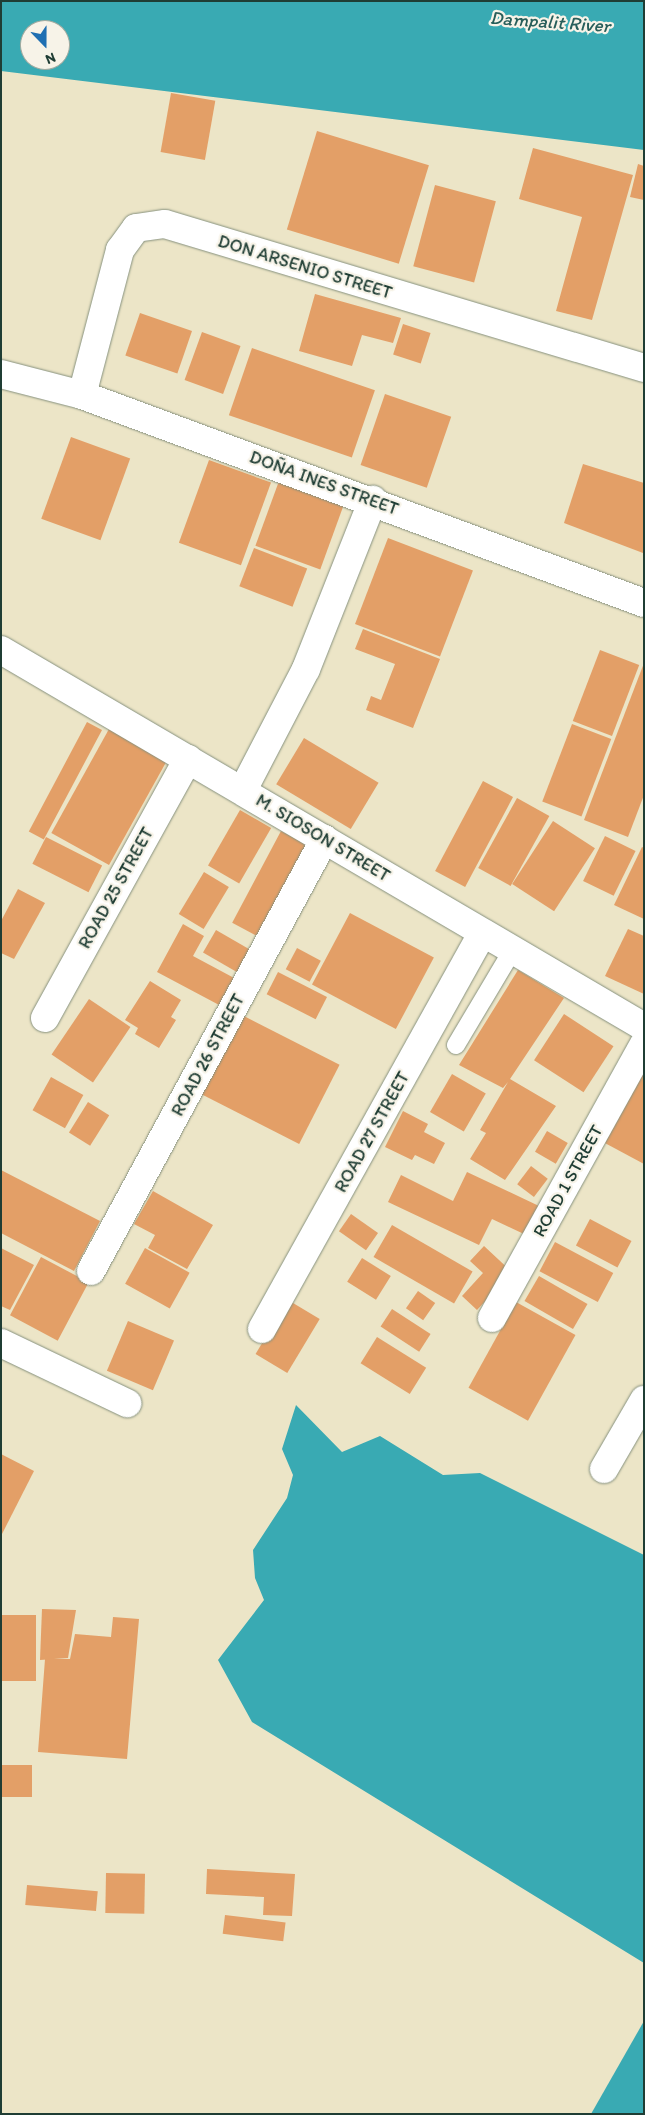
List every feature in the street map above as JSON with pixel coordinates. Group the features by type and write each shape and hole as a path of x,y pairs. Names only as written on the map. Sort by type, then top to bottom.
{"street":[{"name":"DON ARSENIO STREET","path":"82,395 120,250 136,228 165,224 644,368"},
{"name":"DOÑA INES STREET","path":"1,374 82,395 373,500 644,603"},
{"path":"243,790 306,669 373,500"},
{"name":"M. SIOSON STREET","path":"1,650 243,790 482,934 644,1027"},
{"name":"ROAD 25 STREET","path":"45,1018 188,759"},
{"name":"ROAD 26 STREET","path":"91,1271 325,839"},
{"name":"ROAD 27 STREET","path":"262,1329 482,934"},
{"name":"ROAD 1 STREET","path":"492,1318 644,1044"},
{"path":"1,1343 127,1403"},
{"path":"604,1469 644,1400"}],"lane":[{"path":"456,1045 512,951"}],"water":[{"name":"Dampalit River","path":"1,1 644,1 644,150 1,71"},
{"path":"296,1405 342,1452 380,1436 443,1475 480,1473 644,1555 644,1963 252,1722 218,1660 264,1600 255,1578 253,1550 287,1498 293,1475 282,1449"},
{"path":"644,2021 644,2114 591,2114"}],"building":[{"path":"171,93 215,101 205,160 161,152"},
{"path":"317,131 429,165 399,264 287,229"},
{"path":"533,148 633,175 592,320 556,311 582,217 519,199"},
{"path":"638,164 644,166 644,200 630,197"},
{"path":"435,185 496,201 474,282 413,266"},
{"path":"315,294 401,318 393,343 362,335 352,366 299,351"},
{"path":"140,313 192,331 177,373 125,356"},
{"path":"403,324 431,333 421,363 393,354"},
{"path":"202,332 241,346 223,394 185,380"},
{"path":"252,348 375,390 352,457 229,415"},
{"path":"385,394 451,417 427,488 361,465"},
{"path":"71,437 130,459 100,540 41,519"},
{"path":"209,460 271,483 241,565 179,543"},
{"path":"583,464 644,483 643,553 564,523"},
{"path":"279,481 344,505 320,569 255,546"},
{"path":"388,538 473,571 440,657 355,624"},
{"path":"254,548 307,568 293,607 239,586"},
{"path":"363,629 440,659 413,728 366,710 371,696 381,700 395,664 355,649"},
{"path":"600,650 639,665 612,736 573,721"},
{"path":"644,663 644,795 628,837 584,820"},
{"path":"87,722 102,730 44,839 29,831"},
{"path":"572,724 611,739 581,817 542,801"},
{"path":"109,729 167,761 109,865 51,833"},
{"path":"304,738 379,783 351,829 276,784"},
{"path":"483,781 513,797 465,887 435,871"},
{"path":"517,798 549,816 511,886 478,868"},
{"path":"240,810 271,828 239,883 208,865"},
{"path":"553,821 595,848 554,911 512,884"},
{"path":"281,831 307,845 259,937 232,923"},
{"path":"605,836 636,851 614,896 583,881"},
{"path":"46,837 102,866 89,892 32,864"},
{"path":"642,847 644,848 644,919 614,905"},
{"path":"204,872 229,887 204,929 179,914"},
{"path":"18,889 45,903 14,959 1,953 1,921"},
{"path":"350,913 434,958 396,1029 312,985"},
{"path":"183,924 204,936 193,956 236,979 221,1006 157,972"},
{"path":"628,929 644,936 644,994 605,976"},
{"path":"216,930 253,952 240,974 203,953"},
{"path":"297,948 321,961 310,982 286,969"},
{"path":"518,970 564,998 510,1079 556,1106 505,1180 470,1159 486,1133 480,1130 508,1082 503,1088 459,1065"},
{"path":"278,972 327,997 316,1019 267,994"},
{"path":"150,981 181,1000 171,1017 176,1020 159,1048 135,1034 138,1028 125,1020"},
{"path":"89,999 130,1027 93,1083 52,1055"},
{"path":"238,1013 340,1065 299,1144 198,1092"},
{"path":"564,1014 613,1046 584,1092 534,1060"},
{"path":"644,1067 644,1164 603,1142"},
{"path":"452,1074 486,1094 464,1132 430,1112"},
{"path":"51,1077 83,1095 65,1128 33,1110"},
{"path":"88,1102 109,1115 90,1146 69,1133"},
{"path":"403,1111 428,1124 424,1132 445,1143 434,1164 415,1155 412,1160 385,1147"},
{"path":"547,1131 568,1143 556,1164 535,1152"},
{"path":"531,1166 548,1179 534,1197 517,1184"},
{"path":"1,1170 100,1221 74,1271 1,1233"},
{"path":"467,1172 539,1206 526,1235 492,1219 479,1245 388,1202 401,1175 453,1201"},
{"path":"153,1191 213,1225 187,1269 148,1248 155,1235 134,1224"},
{"path":"351,1214 378,1233 366,1250 339,1231"},
{"path":"590,1219 631,1241 617,1268 576,1245"},
{"path":"392,1225 473,1272 454,1304 374,1257"},
{"path":"555,1242 613,1273 598,1302 540,1271"},
{"path":"484,1246 512,1272 477,1310 462,1296 483,1273 470,1261"},
{"path":"1,1248 34,1265 10,1310 1,1306"},
{"path":"145,1248 190,1273 170,1309 125,1284"},
{"path":"41,1257 89,1282 58,1341 10,1315"},
{"path":"362,1258 391,1276 376,1300 347,1282"},
{"path":"539,1276 587,1304 573,1329 524,1301"},
{"path":"418,1291 435,1303 423,1320 406,1308"},
{"path":"288,1300 320,1319 287,1373 256,1354"},
{"path":"516,1302 575,1335 528,1421 468,1388"},
{"path":"392,1309 431,1334 419,1352 381,1327"},
{"path":"128,1321 174,1341 153,1390 107,1371"},
{"path":"377,1337 426,1368 410,1394 361,1363"},
{"path":"1,1454 34,1471 1,1536"},
{"path":"42,1609 76,1610 68,1658 40,1660"},
{"path":"1,1615 36,1615 36,1681 1,1681"},
{"path":"113,1617 139,1619 127,1759 38,1752 45,1659 70,1659 75,1634 111,1637"},
{"path":"1,1765 32,1765 32,1797 1,1797"},
{"path":"207,1869 295,1874 292,1916 263,1915 264,1897 206,1894"},
{"path":"106,1873 145,1874 144,1914 105,1913"},
{"path":"27,1885 98,1891 96,1911 25,1905"},
{"path":"225,1915 286,1922 283,1941 223,1934"}]}
